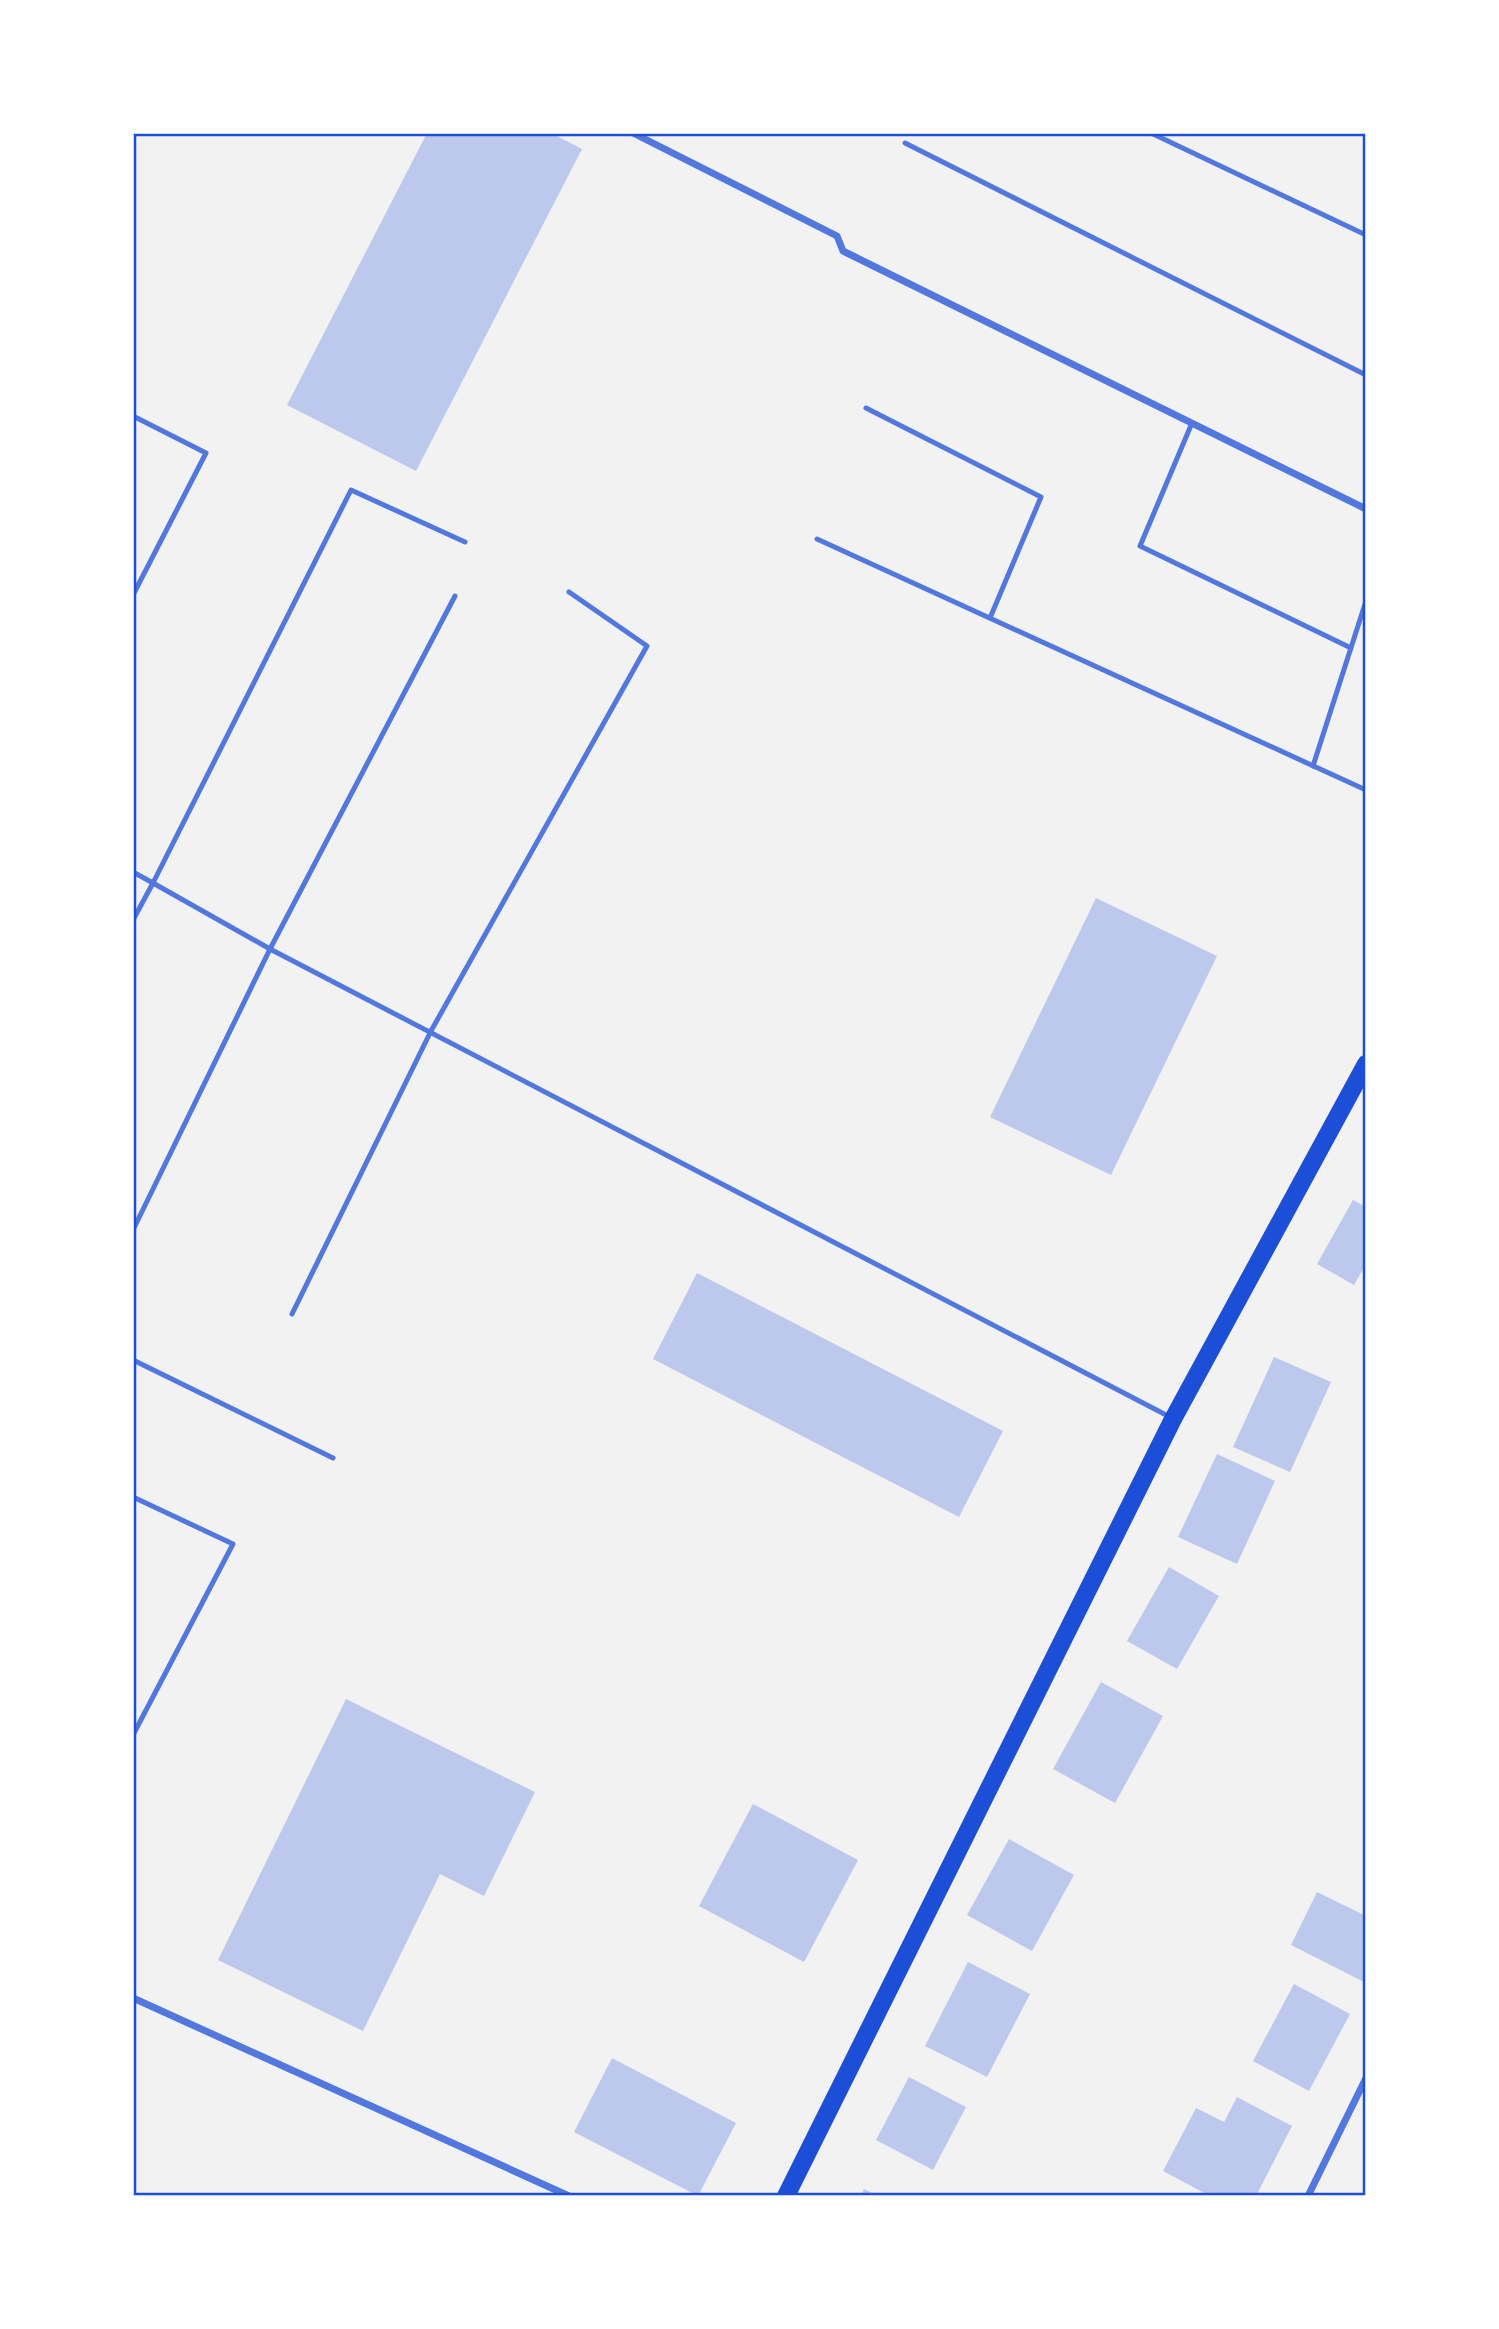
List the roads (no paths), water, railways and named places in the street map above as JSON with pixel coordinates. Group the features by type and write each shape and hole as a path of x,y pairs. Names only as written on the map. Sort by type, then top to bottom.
{"main road":[{"path":"786,2196 1173,1419 1366,1064"}],"street":[{"path":"633,133 837,236 843,251 1366,509"},
{"path":"133,1998 569,2196"},
{"path":"1308,2196 1366,2078"}],"lane":[{"path":"1151,133 1366,235"},
{"path":"905,143 1366,375"},
{"path":"866,408 1041,497 990,618"},
{"path":"133,416 206,453 133,595"},
{"path":"1192,423 1140,547 1351,648"},
{"path":"133,920 351,490 465,542"},
{"path":"817,539 1366,790"},
{"path":"292,1314 431,1031 647,646 569,592"},
{"path":"133,1230 271,949 455,597"},
{"path":"1313,766 1366,601"},
{"path":"133,872 271,949 1173,1419"},
{"path":"133,1360 333,1458"},
{"path":"133,1497 233,1544 133,1735"}]}
